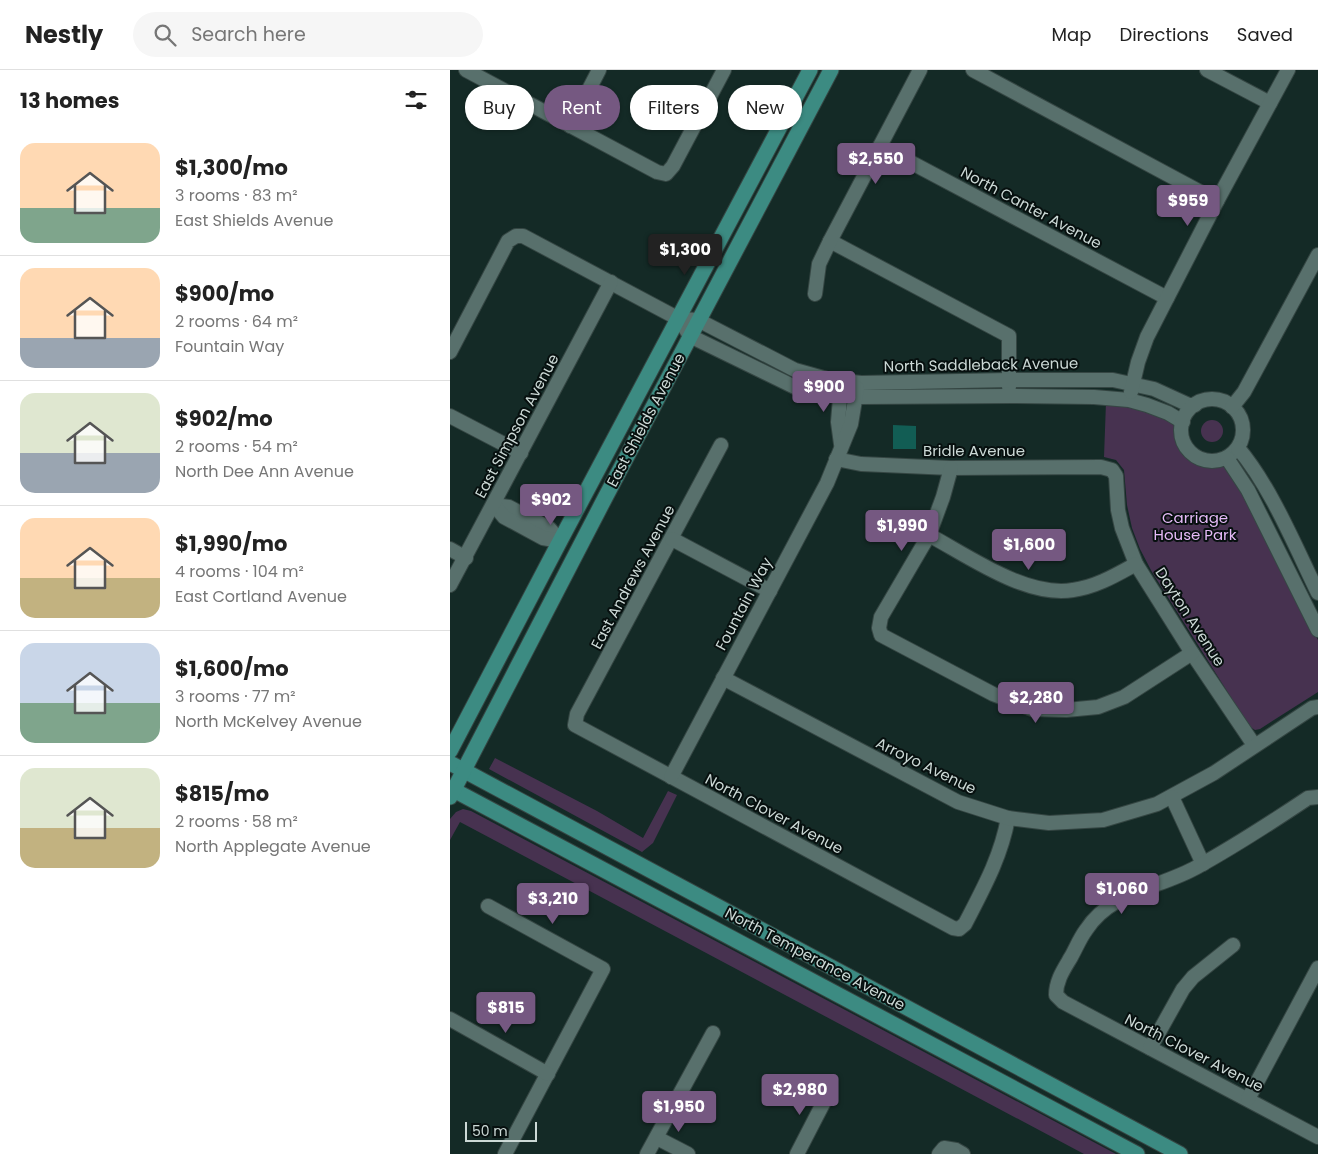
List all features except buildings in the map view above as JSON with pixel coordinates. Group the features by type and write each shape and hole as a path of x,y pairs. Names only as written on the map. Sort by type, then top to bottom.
{"main road":[{"name":"East Shields Avenue","path":"450,751 810,70"},
{"path":"796,136 805,100 822,70"},
{"name":"East Shields Avenue","path":"451,792 457,766 690,336 831,70"},
{"name":"North Temperance Avenue","path":"457,766 1180,1154"},
{"name":"North Temperance Avenue","path":"451,792 1137,1154"}],"street":[{"path":"592,85 600,70"},
{"path":"578,130 657,172 666,174 673,166 724,70"},
{"path":"815,294 819,264 830,240 920,70"},
{"path":"972,70 1217,201"},
{"path":"1208,70 1270,103"},
{"path":"1129,400 1138,362 1147,337 1217,201 1288,70"},
{"path":"471,71 544,112"},
{"name":"North Canter Avenue","path":"880,146 1167,298"},
{"path":"450,352 508,241 516,236 523,236 679,319 690,336"},
{"path":"830,240 1009,336 1010,396"},
{"path":"1232,407 1244,392 1318,255"},
{"name":"East Simpson Avenue","path":"450,585 611,282"},
{"name":"North Saddleback Avenue","path":"679,319 698,320 795,370 827,379 858,382 1113,380 1160,392 1189,405 1194,405"},
{"name":"North Saddleback Avenue","path":"690,336 805,392 857,397 1094,397 1129,400 1160,409 1183,422"},
{"name":"Fountain Way","path":"841,445 838,422 842,381"},
{"name":"Fountain Way","path":"671,777 827,483 851,424 858,382"},
{"path":"1211,400 1220,400 1232,407 1241,418 1243,428 1238,448 1227,458 1217,461 1206,461 1196,457 1188,450 1183,440 1183,422 1189,411 1194,405 1211,400"},
{"path":"450,416 521,453"},
{"name":"East Andrews Avenue","path":"575,725 578,714 721,445"},
{"path":"1238,448 1262,482 1318,593"},
{"path":"1227,458 1248,490 1318,630"},
{"name":"Bridle Avenue","path":"836,459 861,464 951,468 1101,467 1112,470"},
{"path":"951,468 928,535 881,617 879,628 881,635 992,694 1032,709 1066,710 1098,706 1124,697 1192,653"},
{"name":"Dayton Avenue","path":"1112,470 1116,476 1118,510 1122,528 1136,564 1192,653 1254,745"},
{"path":"494,505 509,507 549,528 560,541"},
{"path":"928,535 1016,582 1050,591 1072,591 1097,584 1136,564"},
{"path":"672,539 770,591"},
{"path":"450,549 466,558"},
{"name":"Arroyo Avenue","path":"723,678 958,802 1008,818 1049,823 1103,820 1157,804 1214,773 1316,705"},
{"name":"North Clover Avenue","path":"575,725 953,928 959,929 965,924 995,864 1004,838 1008,818"},
{"path":"1172,797 1203,864 1308,798 1318,796"},
{"name":"North Clover Avenue","path":"1203,864 1185,874 1134,892 1114,902 1099,914 1086,929 1056,984 1056,995 1063,1002 1226,1090 1248,1099 1318,1137"},
{"path":"488,906 603,969 505,1154"},
{"path":"1150,1048 1183,988 1193,977 1233,945"},
{"path":"1248,1099 1318,968"},
{"path":"450,1019 548,1074"},
{"path":"647,1154 713,1033"},
{"path":"796,1154 829,1092"},
{"path":"657,1138 688,1154"},
{"path":"942,1151 956,1150 963,1154"}],"green space":[{"name":"Carriage House Park","path":"1106,402 1143,409 1168,419 1176,424 1181,445 1193,461 1206,466 1226,467 1252,510 1318,640 1318,692 1260,729 1255,730 1249,726 1152,572 1140,549 1132,528 1127,505 1124,470 1116,460 1104,457"},
{"path":"1212,420 1220,423 1223,431 1220,439 1212,442 1204,439 1201,431 1204,423"},
{"path":"495,758 597,811 643,838 668,791 677,795 653,843 642,852 489,769"},
{"path":"463,809 471,811 1116,1154 1084,1154 460,822 450,840 450,819 456,812"}]}
